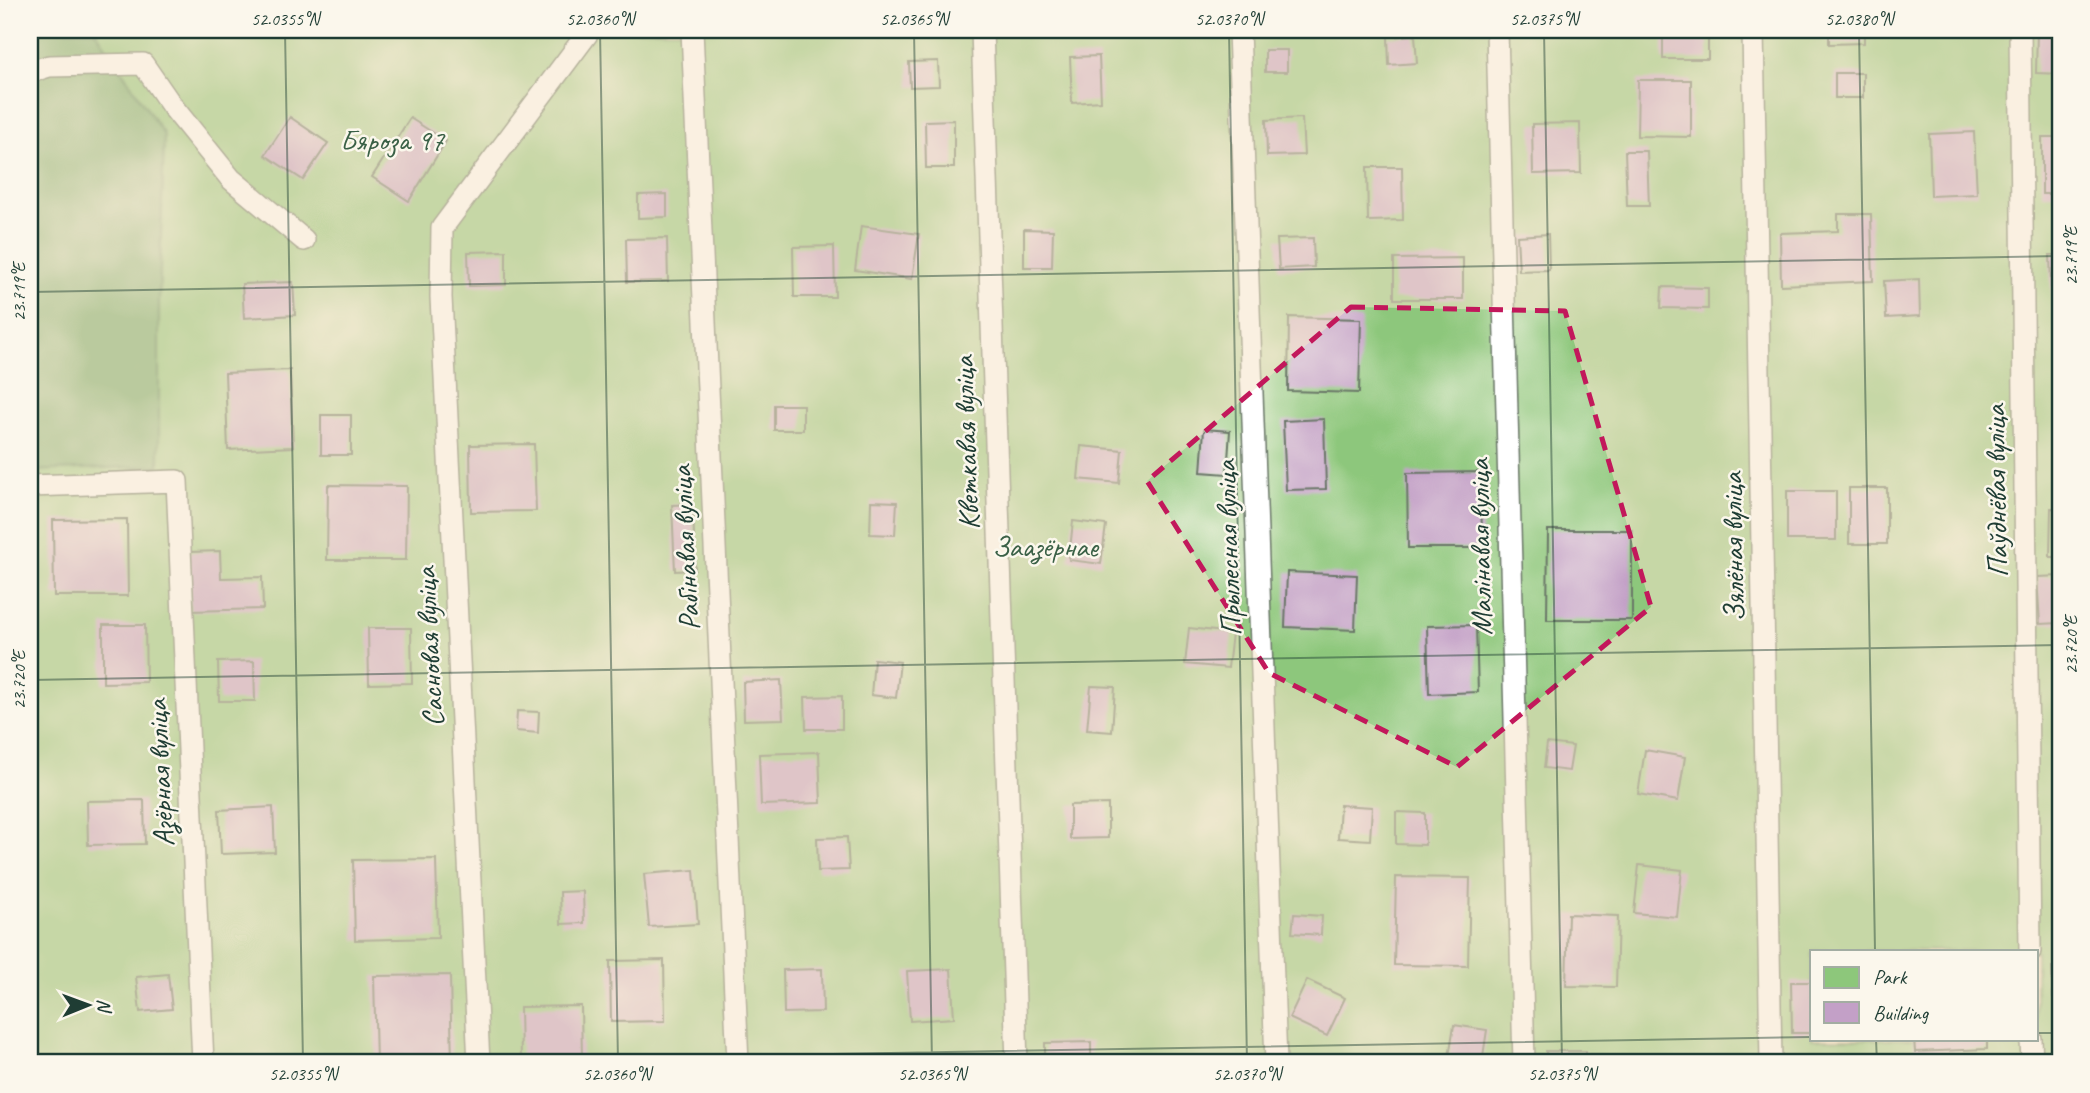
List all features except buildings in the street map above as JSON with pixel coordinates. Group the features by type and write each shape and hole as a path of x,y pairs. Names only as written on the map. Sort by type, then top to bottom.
{"lane":[{"name":"Сасновая вуліца","path":"479,1063 441,297 442,228 590,30"},
{"name":"Рабінавая вуліца","path":"692,30 738,1063"},
{"name":"Кветкавая вуліца","path":"982,30 1017,1063"},
{"name":"Прылесная вуліца","path":"1239,30 1276,1063"},
{"name":"Малінавая вуліца","path":"1497,30 1524,1063"},
{"name":"Зялёная вуліца","path":"1754,30 1772,1063"},
{"name":"Паўднёвая вуліца","path":"2020,30 2030,950"},
{"path":"30,72 49,66 143,64 172,106 231,179 304,240"},
{"name":"Азёрная вуліца","path":"30,486 177,481 203,1063"},
{"path":"2031,1040 2032,1063"}],"highlighted area":[{"path":"1351,307 1565,311 1651,607 1457,767 1269,673 1147,481"}],"green space":[{"path":"30,30 95,30 164,135 159,302 159,466 30,471"},
{"name":"Заазёрнае","path":"95,30 2060,30 2060,1063 30,1063 30,471 159,465 159,302 164,135"}],"park label":[{"name":"Бяроза 97","path":"392,140"}]}
